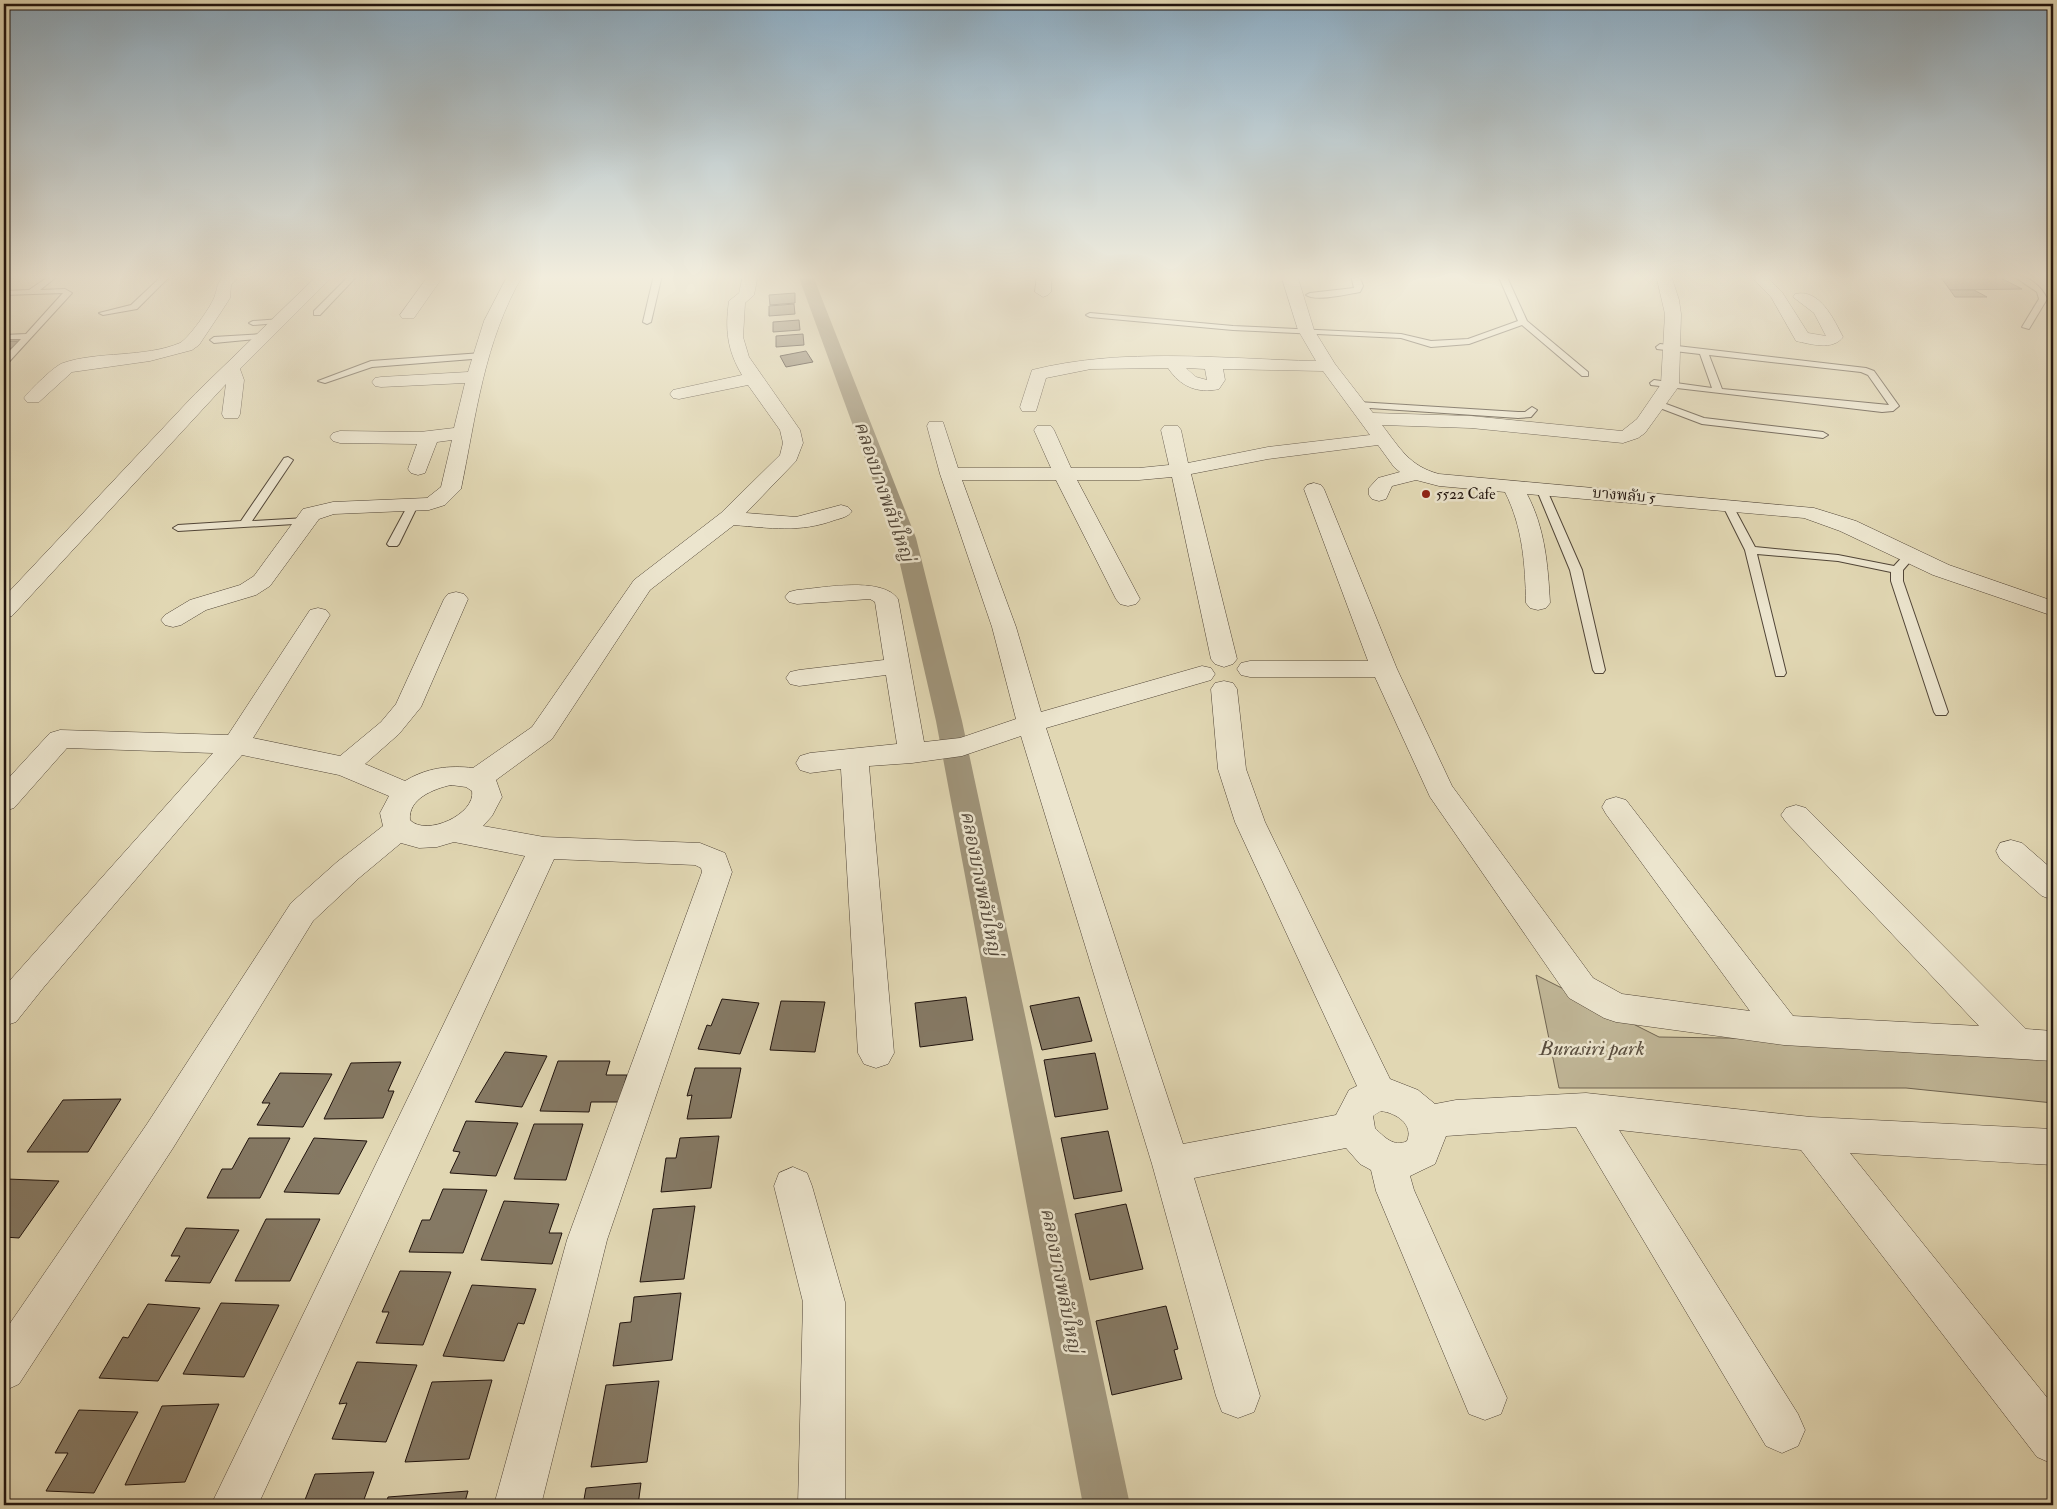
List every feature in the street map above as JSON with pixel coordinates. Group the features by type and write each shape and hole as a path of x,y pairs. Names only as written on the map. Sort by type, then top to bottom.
{"street":[{"path":"33,398 67,366 179,350 187,345"},
{"path":"4,611 132,471 231,368 247,345"},
{"path":"173,620 198,605 248,590 262,581 311,514 325,508 412,505 438,501 451,489 485,345"},
{"path":"477,779 542,733 642,585 728,518 789,456 793,444 790,430 754,378 737,345"},
{"name":"บางพลับ 5","path":"1315,345 1328,366 1388,446 1408,470 1416,474 1439,480 1727,504 1818,515 1848,526 1903,563 1970,581 2053,610"},
{"path":"1364,412 1623,437 1636,433 1660,391 1666,348"},
{"path":"167,371 179,356 179,350"},
{"path":"1029,407 1036,376 1043,373 1106,363 1173,363 1183,378 1191,384 1204,387 1212,385 1216,380 1213,364 1328,366"},
{"path":"231,368 234,380 231,414"},
{"path":"381,382 477,377"},
{"path":"679,394 754,378"},
{"path":"936,426 950,474 989,580 1032,723 1040,756 1171,1164 1238,1396"},
{"path":"1044,430 1064,475 1128,599"},
{"path":"1170,430 1224,658"},
{"path":"340,437 429,437 464,433"},
{"path":"418,469 429,437"},
{"path":"950,474 1139,474 1181,476 1304,468 1388,446"},
{"path":"1304,468 1384,669 1440,790 1580,988 1616,1008 1784,1030 2016,1042 2053,1046"},
{"path":"1379,495 1379,488 1385,482 1416,474"},
{"path":"1512,486 1531,525 1536,552 1538,603"},
{"path":"728,518 796,523 812,521 841,510"},
{"path":"797,597 872,592 886,599 912,754"},
{"path":"346,767 390,728 408,707 456,599"},
{"path":"4,1012 32,977 236,744 318,615"},
{"path":"1379,1094 1250,822 1232,769 1213,681 1206,665 1224,658 1239,662 1250,669 1384,669"},
{"path":"799,678 896,666"},
{"path":"810,763 912,754 962,747 1032,723 1213,681 1245,686 1252,679 1250,669"},
{"path":"4,801 60,739 236,744 346,767 408,792"},
{"path":"854,758 870,946 876,1053"},
{"path":"466,775 477,779 485,785 488,794 486,804 480,814 469,824 438,836 422,838 409,835 399,829 394,822 394,812 408,792 436,778 466,775"},
{"path":"1616,807 1784,1030"},
{"path":"1796,815 2016,1042"},
{"path":"4,1369 160,1136 302,912 348,870 399,829"},
{"path":"454,831 544,848 700,854 714,861 717,872 587,1240 518,1505"},
{"path":"234,1505 544,848"},
{"path":"2011,851 2053,888"},
{"path":"1379,1094 1402,1098 1420,1114 1426,1123 1426,1145 1420,1154 1411,1159 1387,1159 1367,1147 1355,1129 1353,1119 1356,1109 1369,1096 1379,1094"},
{"path":"1426,1123 1456,1117 1586,1110 1811,1134 2050,1150"},
{"path":"1586,1110 1782,1430"},
{"path":"1171,1164 1355,1129"},
{"path":"1811,1134 2053,1441"},
{"path":"1387,1159 1395,1191 1485,1398"},
{"path":"794,1186 824,1302 822,1505"}],"lane":[{"path":"4,362 21,345"},
{"path":"1551,345 1585,374"},
{"path":"1660,391 1718,391 1882,408 1894,406 1871,373 1863,370 1666,348"},
{"path":"1703,352 1718,391"},
{"path":"322,381 371,364 482,356"},
{"path":"1660,391 1702,421 1824,435"},
{"path":"1364,412 1528,415 1532,410"},
{"path":"244,525 288,460"},
{"path":"1541,488 1576,570 1599,670"},
{"path":"1727,504 1751,550 1780,672"},
{"path":"393,544 412,505"},
{"path":"178,528 306,521"},
{"path":"1751,550 1903,563 1897,582 1941,712"}],"green space":[{"name":"Burasiri park","path":"1536,975 1659,1037 2053,1043 2053,1103 1906,1088 1559,1088"}],"building":[{"path":"4,345 15,345 4,353"},
{"path":"776,345 798,345 776,347"},
{"path":"806,351 813,362 786,367 780,356"},
{"path":"966,997 973,1040 920,1047 915,1003"},
{"path":"1079,997 1092,1041 1042,1050 1030,1006"},
{"path":"722,999 759,1003 740,1054 698,1049 707,1025 711,1026"},
{"path":"781,1001 825,1002 815,1052 770,1050"},
{"path":"505,1052 547,1056 522,1107 475,1102"},
{"path":"1095,1053 1108,1109 1055,1117 1044,1060"},
{"path":"558,1061 610,1061 606,1075 627,1075 619,1102 591,1102 589,1112 540,1111"},
{"path":"401,1062 388,1091 394,1091 383,1118 324,1119 351,1063"},
{"path":"695,1068 741,1068 731,1118 687,1119 692,1095 687,1096"},
{"path":"280,1073 332,1074 303,1127 257,1125 270,1103 262,1103"},
{"path":"121,1099 88,1152 27,1152 63,1100"},
{"path":"466,1121 518,1123 496,1176 450,1173 460,1152 453,1151"},
{"path":"534,1124 583,1124 566,1180 514,1179"},
{"path":"1108,1131 1122,1191 1074,1199 1061,1138"},
{"path":"719,1136 711,1188 661,1192 666,1158 676,1158 680,1138"},
{"path":"249,1138 290,1138 260,1198 207,1198 222,1169 232,1169"},
{"path":"314,1138 367,1141 339,1194 284,1192"},
{"path":"7,1179 59,1181 19,1238 4,1237 4,1183"},
{"path":"443,1189 487,1190 463,1253 409,1252 422,1220 430,1220"},
{"path":"504,1201 559,1204 549,1233 562,1233 552,1264 481,1260"},
{"path":"1126,1204 1143,1269 1090,1280 1075,1214"},
{"path":"695,1206 684,1279 640,1282 653,1209"},
{"path":"266,1219 320,1219 290,1281 235,1281"},
{"path":"186,1228 239,1230 210,1283 165,1281 180,1256 171,1256"},
{"path":"400,1271 451,1272 423,1345 376,1343 389,1312 382,1312"},
{"path":"472,1285 536,1289 524,1324 518,1323 504,1361 443,1356"},
{"path":"681,1293 672,1360 613,1366 620,1323 631,1322 634,1297"},
{"path":"221,1303 279,1305 244,1377 183,1374"},
{"path":"148,1304 200,1308 158,1381 99,1378 123,1337 128,1338"},
{"path":"1166,1306 1178,1349 1174,1350 1182,1379 1112,1395 1096,1321"},
{"path":"357,1362 417,1365 386,1442 332,1439 347,1403 339,1404"},
{"path":"492,1380 469,1459 405,1462 432,1382"},
{"path":"659,1381 647,1462 591,1467 606,1385"},
{"path":"219,1404 185,1482 125,1485 162,1406"},
{"path":"79,1410 138,1412 94,1493 46,1491 68,1453 55,1453"},
{"path":"374,1472 362,1505 303,1505 315,1474"},
{"path":"641,1483 638,1505 583,1505 586,1488"},
{"path":"468,1491 464,1505 386,1505 388,1497"}],"waterway":[{"name":"คลองบางพลับใหญ่","path":"831,345 905,538 949,721 1107,1505"}],"place":[{"name":"5522 Cafe","path":"1426,494"}]}
